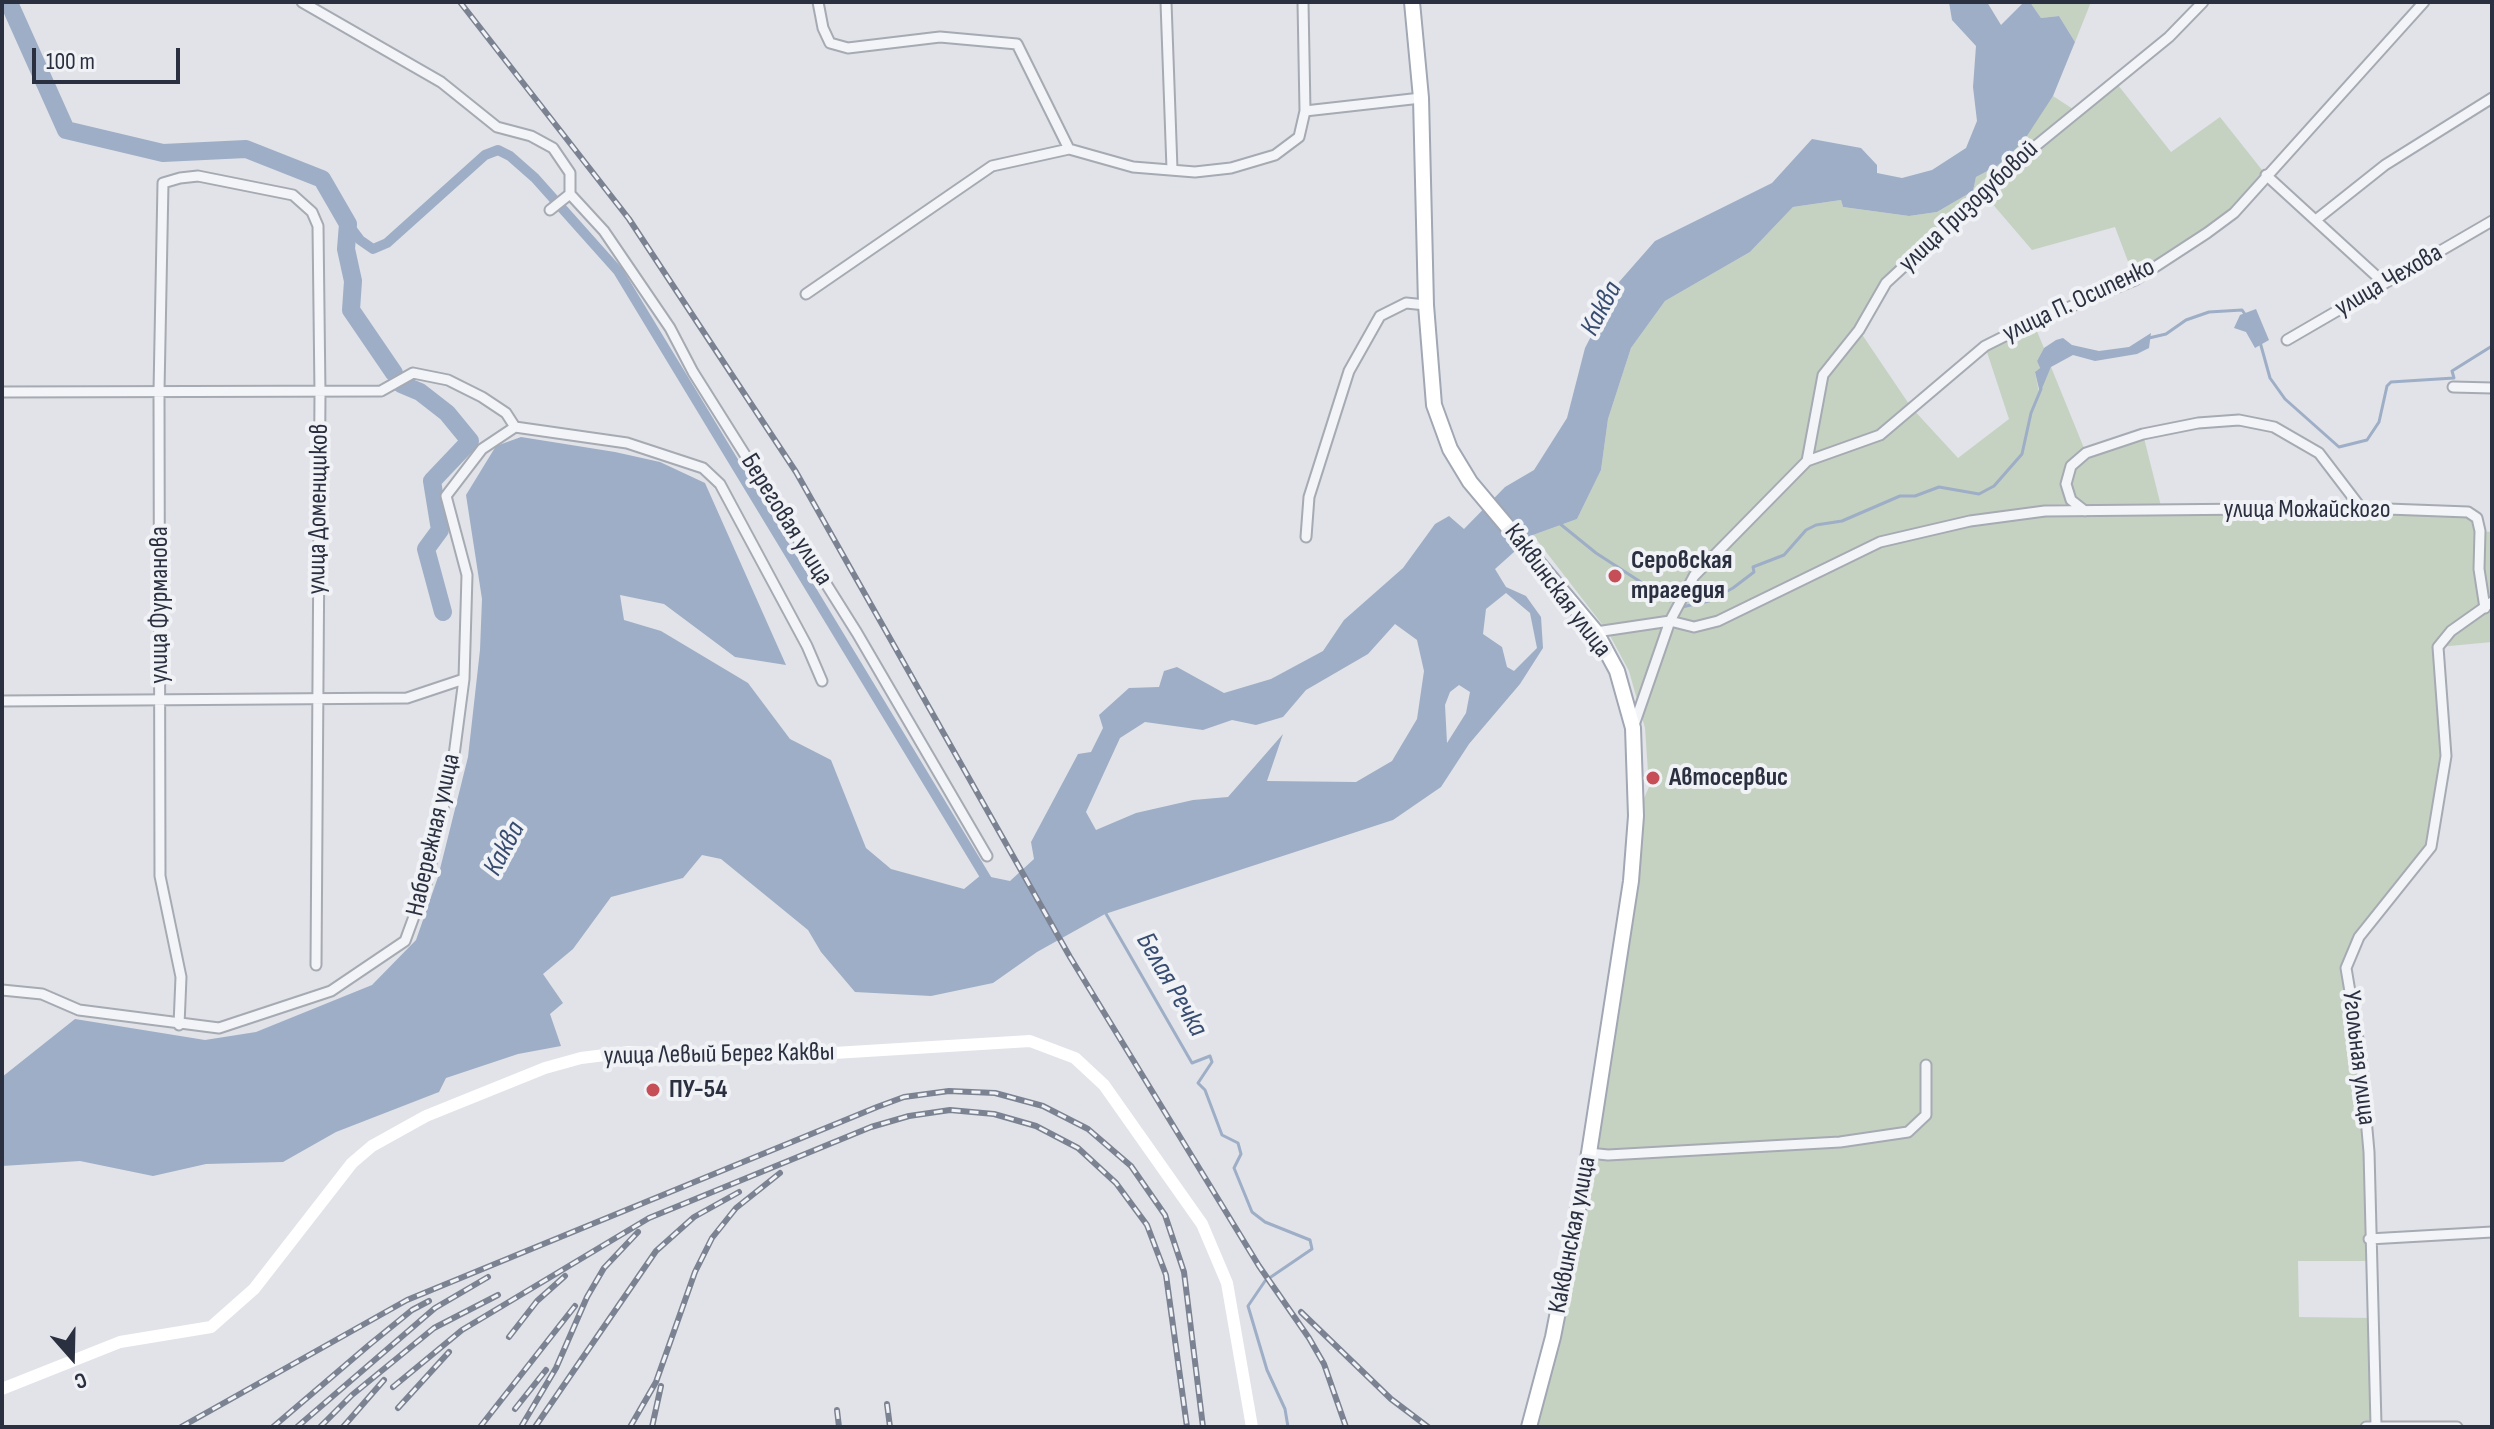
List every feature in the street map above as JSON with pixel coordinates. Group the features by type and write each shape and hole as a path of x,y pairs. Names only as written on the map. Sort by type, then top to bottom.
{"main road":[{"name":"Каквинская улица","path":"1412,2 1421,98 1426,305 1434,405 1450,449 1470,482 1550,573 1596,632 1617,671 1633,728 1636,816 1631,881 1589,1153 1553,1337 1529,1427"},
{"name":"улица Левый Берег Каквы","path":"2,1389 120,1342 211,1327 254,1289 352,1163 372,1146 426,1116 545,1068 581,1058 629,1052 736,1059 1030,1041 1075,1058 1104,1085 1202,1224 1227,1283 1252,1427"}],"street":[{"path":"302,2 441,82 497,127 531,136 553,148 570,173 570,194 550,210"},
{"path":"818,2 823,28 830,43 848,48 940,37 1017,44 1069,149"},
{"path":"1166,2 1172,169"},
{"path":"806,294 992,166 1069,149 1133,167 1195,172 1231,168 1275,155 1299,137 1305,111 1303,2"},
{"name":"улица Гризодубовой","path":"1807,461 1823,375 1859,330 1886,283 2022,157 2169,37 2203,2"},
{"name":"улица П. Осипенко","path":"1807,461 1880,435 1985,346 2033,322 2135,280 2234,213 2424,2"},
{"path":"1305,111 1421,98"},
{"path":"2317,219 2385,165 2492,98"},
{"path":"2266,175 2384,283"},
{"name":"улица Доменщиков","path":"163,183 198,176 293,195 312,212 319,234 316,965"},
{"name":"улица Фурманова","path":"163,183 159,391 160,876 181,977 179,1025"},
{"name":"Береговая улица","path":"570,194 604,231 670,328 693,372 857,633 987,856"},
{"name":"улица Чехова","path":"2287,340 2492,221"},
{"path":"1306,537 1309,497 1349,371 1380,316 1406,303 1426,305"},
{"path":"2,392 320,394 381,391 413,373 448,380 482,397 506,413 515,427 627,443 703,468 720,484 807,646 822,681"},
{"path":"2453,387 2492,388"},
{"path":"2085,511 2071,500 2066,484 2071,466 2086,453 2143,434 2198,423 2239,420 2274,427 2319,453 2361,508"},
{"name":"Набережная улица","path":"2,990 42,994 79,1010 219,1028 331,991 405,941 427,881 453,763 464,679 467,575 446,496 482,449 515,427"},
{"path":"1633,728 1670,621 1694,576 1807,461"},
{"name":"улица Можайского","path":"1596,632 1670,621 1694,627 1718,621 1880,542 1970,521 2045,511 2361,508 2468,512 2474,515 2480,531 2479,569 2489,605"},
{"name":"Угольная улица","path":"2371,1426 2366,1115 2346,968 2359,937 2431,847 2446,756 2438,647 2451,631 2489,605"},
{"path":"2,701 407,698 464,679"},
{"path":"1589,1153 1608,1155 1840,1142 1908,1132 1926,1115 1926,1065"},
{"path":"2369,1239 2492,1232"},
{"path":"2371,1426 2457,1427"}],"green space":[{"path":"2030,2 2091,2 2075,42 2059,16 2041,18"},
{"path":"2114,80 2171,152 2220,117 2266,175 2234,213 2135,280 2115,227 2032,250 1984,194 1886,283 1859,330 1911,407 1958,458 2009,419 1985,346 2033,322 2044,348 2037,361 2040,368 2035,372 2039,392 2051,367 2086,453 2143,434 2162,510 2468,512 2480,531 2492,532 2492,642 2439,647 2446,756 2431,847 2359,937 2346,968 2360,1051 2370,1261 2298,1261 2299,1317 2372,1318 2376,1425 2457,1427 1529,1427 1553,1337 1636,816 1649,787 1645,728 1629,671 1608,632 1533,535 1577,519 1601,470 1608,419 1631,348 1665,301 1750,252 1793,207 1841,200 1843,207 1909,216 1937,212 1973,191 1976,177 1997,166 2053,96 2076,111"}],"water":[{"name":"Каква","path":"1949,2 1987,2 2001,25 2024,2 2030,2 2041,18 2059,16 2075,42 2053,96 2023,142 1997,166 1976,177 1973,191 1937,212 1909,216 1843,207 1841,200 1793,207 1750,252 1665,301 1631,348 1608,419 1601,470 1577,519 1533,535 1495,569 1506,587 1526,596 1541,617 1543,648 1520,684 1469,744 1441,787 1393,820 1105,914 1037,952 993,983 931,996 855,992 821,952 808,930 721,859 702,855 683,878 611,897 573,949 543,974 563,1003 550,1014 561,1046 518,1054 446,1078 439,1092 336,1132 283,1162 206,1164 153,1176 80,1161 2,1166 2,1077 75,1019 205,1040 256,1032 372,985 416,940 438,877 468,757 480,650 482,599 466,495 496,446 521,437 615,452 660,462 705,483 786,665 735,657 664,604 620,595 624,620 661,631 748,683 790,739 831,760 866,848 891,869 964,889 981,875 1010,881 1034,859 1031,842 1078,754 1091,752 1103,728 1099,715 1129,688 1159,687 1164,671 1177,667 1224,693 1271,679 1323,651 1344,620 1403,568 1435,524 1449,516 1464,529 1505,487 1534,470 1567,418 1585,348 1619,282 1655,241 1772,183 1812,139 1861,148 1877,165 1877,173 1902,178 1932,170 1966,148 1977,121 1973,87 1976,46 1952,20","holes":["1506,593 1530,613 1537,648 1514,671 1507,667 1502,647 1483,634 1486,609","1395,624 1417,640 1424,671 1417,719 1392,761 1356,782 1267,781 1283,734 1228,797 1193,800 1136,813 1096,830 1086,812 1120,738 1145,722 1203,730 1232,720 1256,725 1283,717 1306,690 1368,654","1459,685 1470,692 1466,713 1447,743 1445,705 1450,692"]},
{"path":"2256,309 2269,340 2255,348 2246,332 2234,328 2240,315"},
{"path":"2151,333 2149,348 2137,354 2095,361 2073,355 2051,367 2040,393 2035,372 2040,368 2037,361 2044,348 2056,340 2063,338 2072,345 2099,351 2129,347"}],"waterway":[{"path":"2,2 10,5 66,130 163,153 246,149 322,179 348,224 346,249 353,281 351,310 394,373"},
{"path":"348,224 360,240 373,249 387,243 485,155 498,150 510,156 535,178 618,271 989,883"},
{"path":"2149,338 2166,334 2186,320 2209,312 2242,310 2247,317"},
{"path":"2260,342 2270,378 2285,399 2339,447 2367,440 2379,422 2387,386 2391,382 2454,378 2452,371 2492,346"},
{"path":"401,384 420,392 447,413 470,441 432,481 440,530 426,549 443,612"},
{"path":"1682,607 1709,601 1733,588 1754,572 1753,567 1784,555 1806,530 1816,525 1842,521 1900,496 1915,496 1939,487 1979,494 1994,486 2022,454 2031,413 2041,389"},
{"path":"1559,523 1596,553 1670,601"},
{"name":"Белая Речка","path":"1105,912 1192,1063 1210,1056 1212,1062 1198,1083 1205,1090 1222,1135 1238,1143 1241,1154 1234,1168 1252,1212 1265,1222 1310,1240 1312,1249 1265,1281 1248,1306 1267,1370 1285,1409 1288,1427"}],"railway":[{"path":"460,2 629,219 796,472 1070,957 1259,1266 1324,1364 1346,1427"},
{"path":"181,1427 407,1300 877,1107 904,1097 949,1091 995,1093 1043,1106 1088,1129 1131,1166 1165,1215 1184,1272 1203,1427"},
{"path":"393,1387 462,1330 649,1218 871,1127 909,1116 950,1110 994,1114 1036,1126 1078,1148 1116,1183 1147,1225 1166,1275 1187,1427"},
{"path":"630,1427 656,1382 695,1272 712,1238 736,1208 780,1173"},
{"path":"535,1427 656,1251 694,1217 739,1192"},
{"path":"521,1427 556,1368 587,1297 604,1268 638,1232"},
{"path":"509,1337 537,1301 565,1276"},
{"path":"297,1427 435,1308 488,1277"},
{"path":"320,1427 352,1395 434,1328 498,1295"},
{"path":"273,1427 412,1310 429,1301"},
{"path":"480,1427 575,1306"},
{"path":"1301,1312 1391,1399 1428,1427"},
{"path":"398,1408 449,1352"},
{"path":"515,1409 546,1370"},
{"path":"343,1427 384,1380"},
{"path":"652,1427 661,1386"},
{"path":"887,1404 890,1427"},
{"path":"837,1410 839,1427"}],"place":[{"name":"Серовская трагедия","path":"1615,576"},
{"name":"Автосервис","path":"1653,778"},
{"name":"ПУ-54","path":"653,1090"}]}
